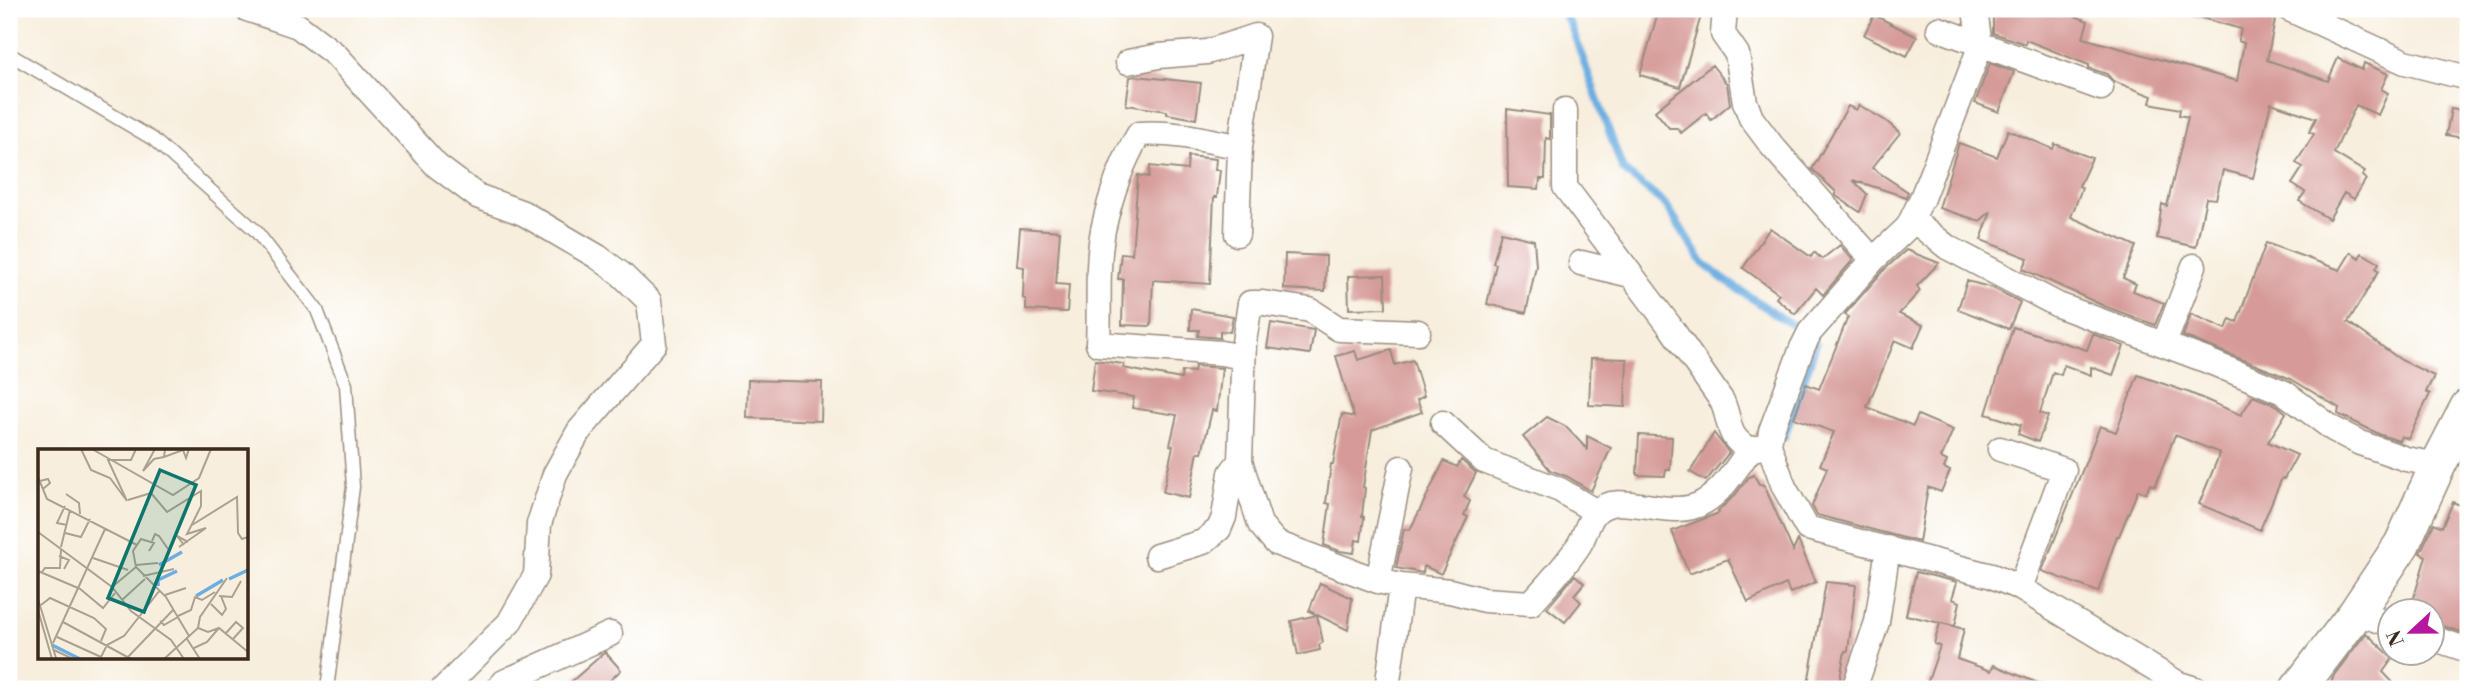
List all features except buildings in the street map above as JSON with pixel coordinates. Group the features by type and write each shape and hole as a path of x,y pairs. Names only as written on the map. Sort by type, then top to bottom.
{"main road":[{"path":"2298,689 2356,613 2402,544 2468,407"}],"street":[{"path":"247,9 298,26 335,55 437,166 477,197 523,213 587,251 621,274 649,301 654,344 579,431 555,474 539,524 536,575 509,623 443,689"},
{"path":"1725,9 1723,34 1737,54 1745,102 1751,118 1772,146 1873,260"},
{"path":"1418,331 1339,329 1310,310 1250,303 1243,357 1240,461 1260,524 1276,544 1390,584 1450,591 1484,600 1531,603 1560,572 1580,543 1596,512 1610,505 1627,502 1660,509 1685,510 1704,503 1722,488 1759,447 1776,419 1801,348 1810,332 1873,260 1908,227 1912,219 1979,43 1975,9"},
{"path":"2289,9 2405,62 2468,78"},
{"path":"1939,29 2101,89"},
{"path":"1128,62 1158,56 1206,52 1256,36 1240,148 1237,234"},
{"path":"1565,110 1565,187 1722,401 1728,413 1727,424 1734,439 1759,447 1807,528 1992,576 2020,588 2179,684 2195,689"},
{"path":"1240,148 1180,135 1139,134 1121,171 1103,230 1098,344 1243,357"},
{"path":"1912,219 1947,247 2058,305 2285,393 2333,429 2360,443 2406,459 2438,465"},
{"path":"1581,263 1632,275"},
{"path":"2164,344 2194,266"},
{"path":"1443,423 1484,461 1560,490 1596,512"},
{"path":"2000,449 2064,470 2020,588"},
{"path":"1157,556 1203,541 1219,529 1224,517 1231,474 1240,461"},
{"path":"1387,689 1390,584 1401,468"},
{"path":"1854,689 1877,622 1888,548"},
{"path":"2356,613 2376,620"},
{"path":"498,689 504,682 610,634"},
{"path":"2446,643 2468,650"}],"lane":[{"path":"9,54 153,139 256,231 317,310 346,385 353,488 327,689"}],"waterway":[{"path":"1561,9 1571,26 1623,170 1666,205 1703,263 1806,334"},
{"path":"1784,437 1816,344"}]}
